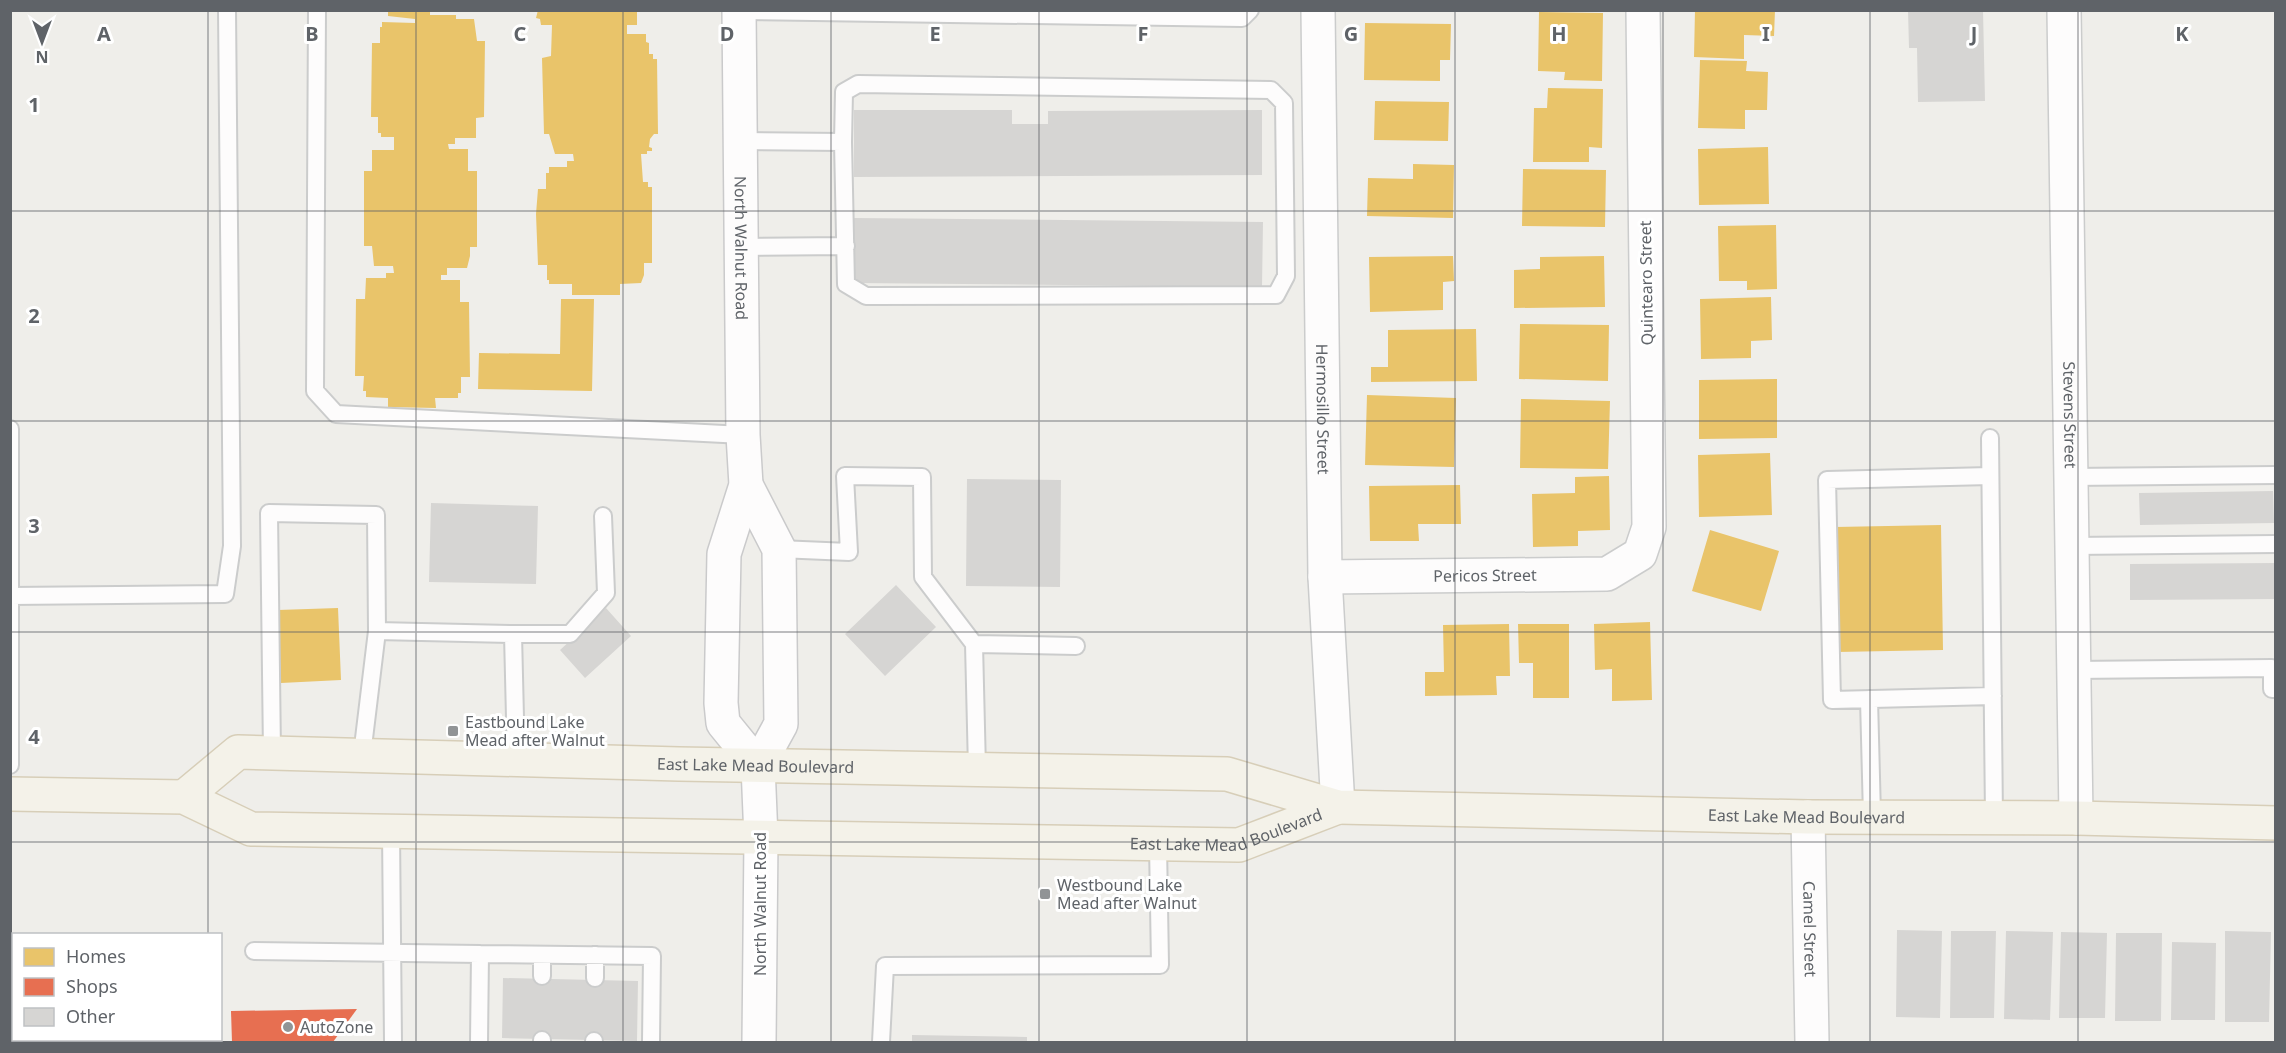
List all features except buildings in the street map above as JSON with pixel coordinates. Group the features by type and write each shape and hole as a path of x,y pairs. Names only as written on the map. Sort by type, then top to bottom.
{"main road":[{"name":"East Lake Mead Boulevard","path":"184,797 238,752 758,766 1227,774 1338,807 1808,817 2076,818 2276,823"},
{"name":"East Lake Mead Boulevard","path":"10,794 184,797 250,829 1239,845 1338,807"}],"street":[{"name":"Hermosillo Street","path":"1318,10 1325,577 1338,807"},
{"name":"Quintearo Street","path":"1640,554 1649,527 1643,10"},
{"name":"Stevens Street","path":"2064,10 2076,818"},
{"name":"North Walnut Road","path":"739,11 743,435 746,485 724,554 721,703 723,723 758,766"},
{"name":"North Walnut Road","path":"746,485 780,549 781,724 758,766 759,1042"},
{"name":"Pericos Street","path":"1325,577 1607,574 1640,554"},
{"name":"Camel Street","path":"1808,817 1812,1042"}],"lane":[{"path":"11,596 225,594 232,546 227,10"},
{"path":"317,10 315,391 336,414 743,435"},
{"path":"739,11 1242,18 1250,10"},
{"path":"858,84 1272,90 1284,103 1286,276 1276,295 866,296 846,284 843,142 844,92 858,84"},
{"path":"740,141 843,142"},
{"path":"741,247 846,246"},
{"path":"10,429 10,765"},
{"path":"1990,438 1994,818"},
{"path":"2071,477 2276,475"},
{"path":"780,549 849,552 845,476 922,477 923,577 974,644 977,769"},
{"path":"1990,476 1827,480 1832,700 1993,696"},
{"path":"272,753 269,513 376,515 377,631 362,755"},
{"path":"377,631 570,634 606,593 603,516"},
{"path":"2072,546 2276,544"},
{"path":"513,634 516,760"},
{"path":"974,644 1076,646"},
{"path":"2074,670 2272,668 2272,689 2276,689"},
{"path":"1869,699 1872,816"},
{"path":"392,831 393,1042"},
{"path":"881,1042 885,966 1160,965 1158,844"},
{"path":"254,951 651,956 651,1042"},
{"path":"479,1042 480,954"},
{"path":"542,955 542,976"},
{"path":"595,955 595,978"}],"place":[{"name":"Eastbound Lake Mead after Walnut","path":"453,731"},
{"name":"Westbound Lake Mead after Walnut","path":"1045,894"},
{"name":"AutoZone","path":"288,1027"}]}
